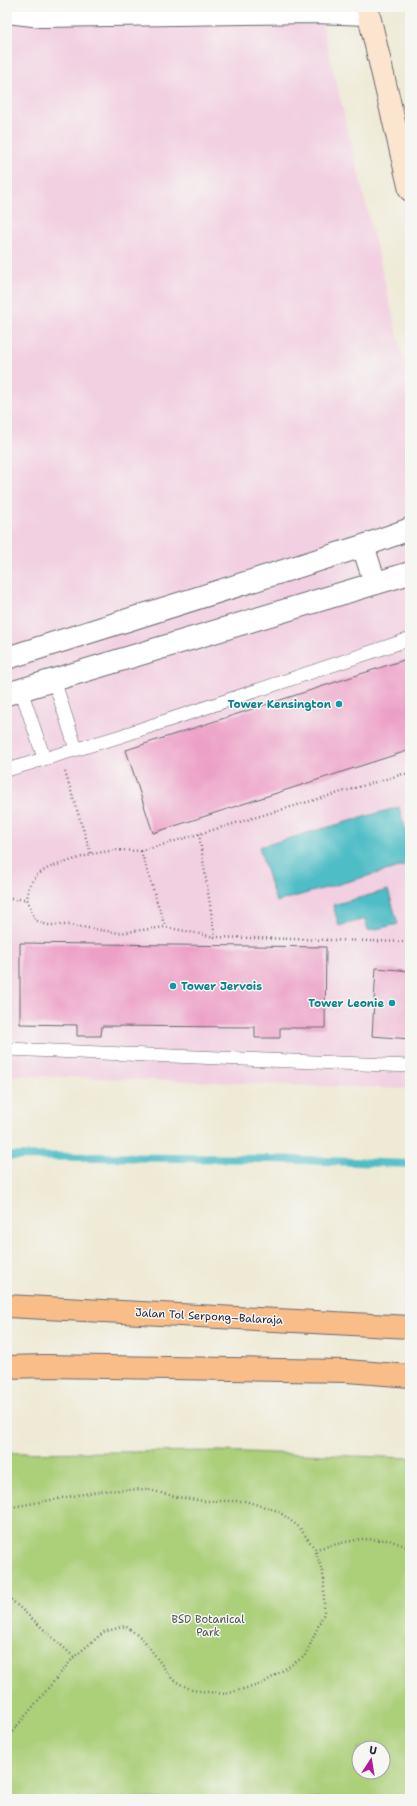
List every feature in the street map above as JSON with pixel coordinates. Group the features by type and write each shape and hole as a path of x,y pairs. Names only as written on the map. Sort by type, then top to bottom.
{"highway":[{"name":"Jalan Tol Serpong–Balaraja","path":"7,1306 410,1327"},
{"path":"7,1367 53,1366 339,1371 410,1376"}],"main road":[{"path":"368,10 410,190"}],"street":[{"path":"7,12 42,16 166,11 314,12 368,10"},
{"path":"7,658 363,546 410,529"},
{"path":"363,546 375,583"},
{"path":"14,692 410,573"}],"lane":[{"path":"7,770 118,737 410,639"},
{"path":"54,680 76,749"},
{"path":"14,692 44,758"},
{"path":"7,1049 410,1066"}],"path":[{"path":"59,754 91,854"},
{"path":"410,774 403,774 141,851 116,850 91,854 48,868 37,874 28,886 27,899 35,920 47,925 69,924 119,933 165,927 215,937 410,942"},
{"path":"199,834 215,937"},
{"path":"141,851 165,927"},
{"path":"7,899 27,899"},
{"path":"7,1508 100,1491 146,1489 177,1497 204,1501 245,1501 278,1511 299,1527 315,1549 324,1578 324,1613 304,1656 262,1684 225,1694 192,1690 173,1680 143,1639 125,1626 104,1632 74,1657 7,1738"},
{"path":"315,1549 360,1539 389,1540 410,1548"},
{"path":"7,1596 74,1657"}],"shaded area":[{"path":"7,7 318,7 402,353 410,373 410,1089 7,1075"}],"green space":[{"name":"BSD Botanical Park","path":"219,1451 410,1458 410,1799 7,1799 7,1453"}],"water":[{"path":"399,807 410,845 410,864 276,902 259,847"},
{"path":"388,890 398,924 368,931 365,919 339,926 333,905"}],"building":[{"name":"Tower Kensington","path":"410,658 410,750 153,833 126,750"},
{"name":"Tower Jervois","path":"20,943 326,947 325,1028 280,1028 280,1038 255,1038 255,1027 102,1026 101,1036 77,1036 77,1025 20,1024"},
{"name":"Tower Leonie","path":"376,968 410,971 410,1039 372,1036"}],"waterway":[{"path":"7,1156 271,1159 410,1164"}],"place":[{"name":"Tower Kensington","path":"339,704"},
{"name":"Tower Jervois","path":"173,986"},
{"name":"Tower Leonie","path":"392,1003"}]}
